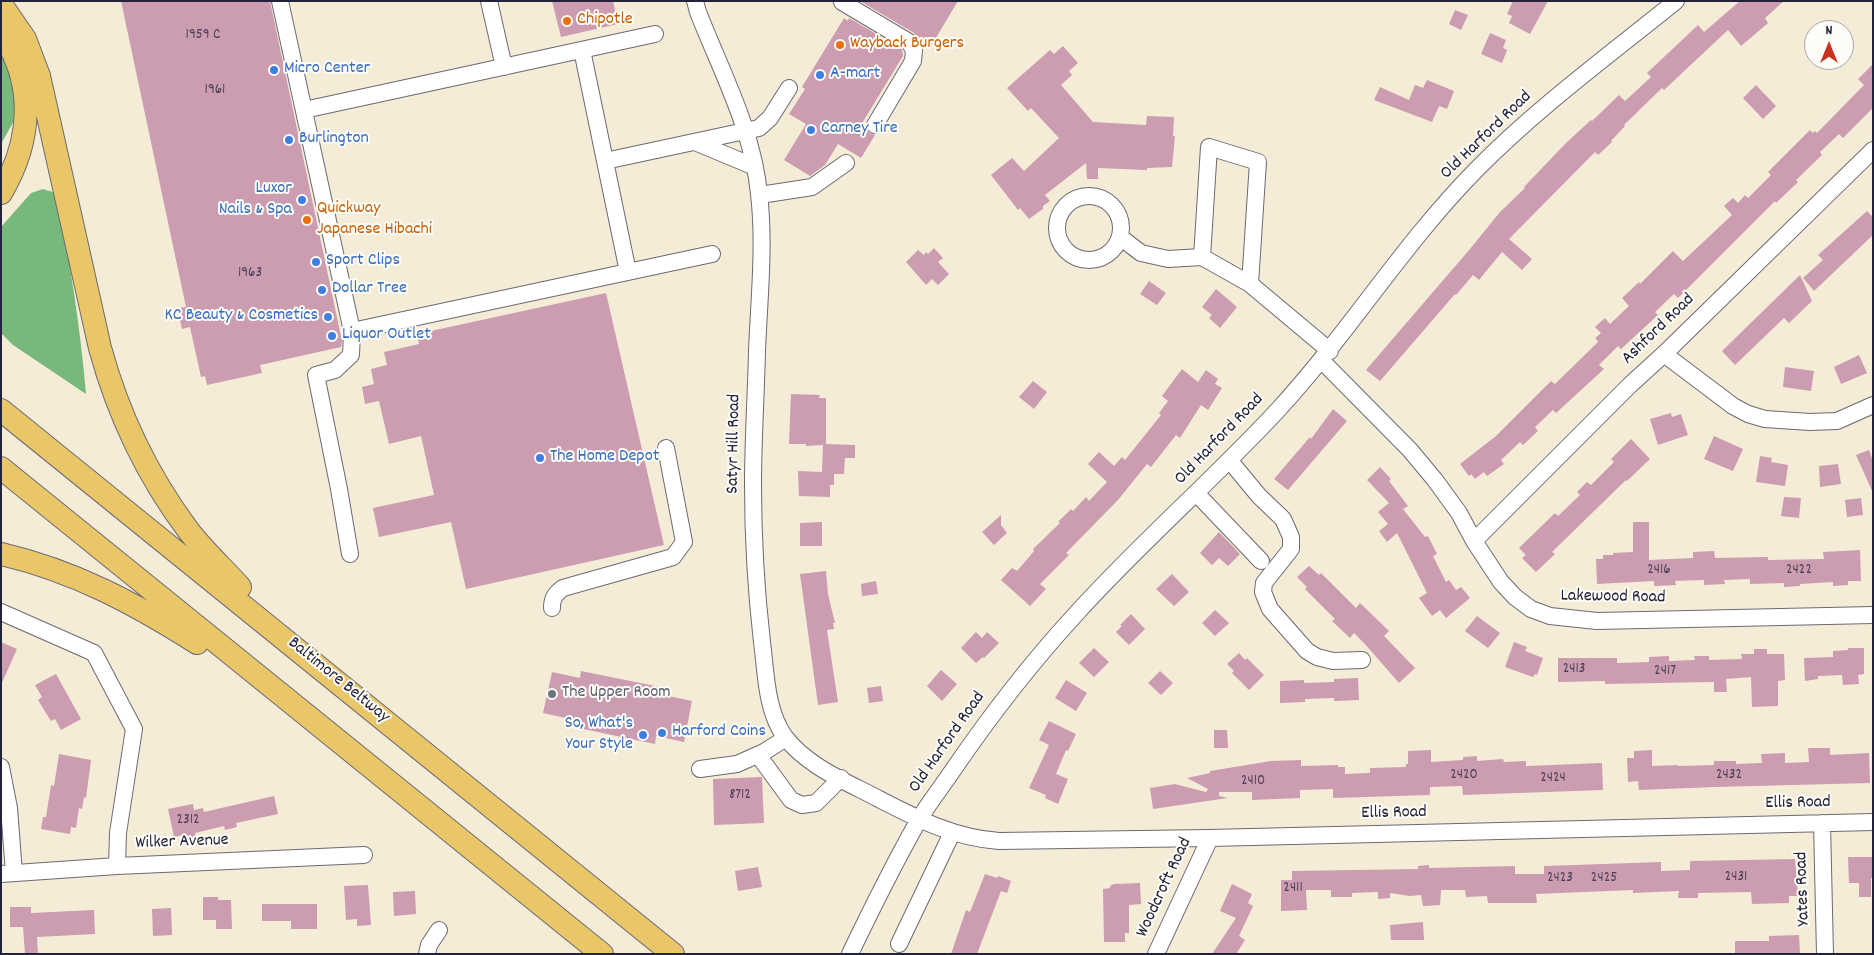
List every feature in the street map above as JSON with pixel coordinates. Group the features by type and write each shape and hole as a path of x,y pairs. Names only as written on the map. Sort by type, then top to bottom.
{"highway":[{"path":"1,4 26,39 39,76 100,348 110,387 125,423 144,461 189,531 301,651"},
{"path":"1,32 9,44 18,67 26,96 25,136 20,156 12,176 1,193"},
{"name":"Baltimore Beltway","path":"1,410 673,954"},
{"path":"1,468 602,954"},
{"path":"1,554 45,566 82,579 116,595 149,612 288,700"}],"street":[{"path":"280,1 352,331 351,355 335,370 316,375 350,554"},
{"path":"489,1 504,67"},
{"name":"Satyr Hill Road","path":"695,1 745,131 760,195 760,282 753,484 755,566 773,714 786,738 804,756 919,820"},
{"name":"Old Harford Road","path":"850,954 919,820 998,707 1075,615 1113,575 1230,461 1326,356 1418,238 1476,170 1541,110 1676,1"},
{"path":"842,2 909,42 914,50 913,61 875,125"},
{"path":"304,110 655,34"},
{"path":"582,50 628,272"},
{"path":"605,161 759,128 770,118 789,88"},
{"path":"696,142 754,166"},
{"path":"1120,237 1141,253 1168,259 1202,258 1209,147 1258,162 1250,284"},
{"name":"Ashford Road","path":"1474,541 1630,385 1873,150"},
{"path":"760,195 812,187 846,163"},
{"path":"352,331 712,254"},
{"name":"Lakewood Road","path":"1202,258 1250,284 1326,356 1416,457 1459,513 1474,541 1501,582 1515,597 1531,609 1550,616 1597,621 1873,615"},
{"path":"1664,354 1733,406 1748,414 1764,419 1810,422 1837,421 1873,405"},
{"path":"552,608 555,594 563,588 673,557 684,542 666,448"},
{"path":"1230,461 1259,496 1283,519 1291,537 1291,549 1264,583 1263,592 1270,609 1307,651 1317,657 1333,661 1362,660"},
{"path":"1196,493 1260,561"},
{"path":"1,612 94,654 134,729 118,833 117,866"},
{"path":"700,769 737,764 758,755 786,738"},
{"path":"758,755 791,800 802,805 816,802 841,778"},
{"path":"1,767 5,781 7,874"},
{"name":"Ellis Road","path":"919,820 952,833 977,839 999,841 1210,838 1873,822"},
{"name":"Yates Road","path":"1822,823 1825,954"},
{"path":"899,944 952,833"},
{"name":"Woodcroft Road","path":"1156,954 1210,838"},
{"name":"Wilker Avenue","path":"7,874 117,866 364,855"},
{"path":"427,954 429,946 439,930"}],"green space":[{"path":"1,54 15,86 15,119 1,144"},
{"path":"43,189 56,193 74,293 86,394 13,345 1,333 1,227 31,193"}],"building":[{"path":"121,1 270,1 342,341 341,347 260,365 262,373 207,385 205,376 201,377 190,327 182,329 177,308 186,307"},
{"path":"552,1 613,1 618,24 561,37"},
{"path":"860,1 958,1 931,46 918,38 914,33"},
{"path":"1513,1 1548,1 1530,34 1509,23 1512,16 1507,14"},
{"path":"1740,1 1784,1 1765,18 1768,23 1741,46 1728,30 1664,90 1662,88 1624,125 1612,142 1598,155 1595,152 1509,239 1532,259 1522,270 1502,252 1479,280 1473,275 1455,294 1380,381 1366,370 1500,212 1566,143 1619,95 1625,101 1651,77 1647,73 1698,25 1704,32"},
{"path":"1455,10 1468,15 1461,30 1449,24"},
{"path":"844,18 848,21 849,18 902,49 903,56 861,125 875,135 861,158 838,144 825,165 810,176 784,160 806,124 789,114 805,89 802,87"},
{"path":"1490,33 1506,40 1503,48 1507,50 1502,63 1481,54"},
{"path":"1063,46 1078,63 1069,71 1072,75 1061,85 1093,122 1146,125 1147,116 1174,117 1173,136 1175,136 1172,167 1147,168 1147,170 1098,168 1098,179 1087,179 1086,163 1045,195 1050,201 1043,206 1043,209 1029,219 1020,208 1018,210 991,175 1012,158 1024,171 1059,138 1031,108 1028,111 1007,88 1050,50 1054,54"},
{"path":"1873,64 1873,108 1843,138 1839,134 1820,152 1822,155 1796,180 1798,182 1776,203 1775,201 1678,298 1674,294 1655,312 1658,315 1621,349 1618,346 1599,365 1604,369 1556,413 1553,410 1535,427 1538,431 1523,445 1520,442 1501,460 1504,464 1487,476 1484,472 1475,479 1471,474 1469,476 1460,464 1496,436 1551,381 1555,384 1597,343 1598,341 1595,338 1601,333 1595,327 1605,318 1610,324 1629,306 1622,298 1639,282 1640,284 1673,251 1683,261 1732,215 1724,206 1733,198 1738,203 1745,195 1748,198 1771,175 1768,172 1810,130 1813,133 1815,131 1817,133 1864,85 1858,79"},
{"path":"1427,80 1454,91 1447,109 1439,106 1432,122 1374,100 1380,87 1409,100 1415,85 1423,88"},
{"path":"1756,85 1776,106 1763,119 1743,98"},
{"path":"1867,211 1873,217 1873,235 1814,291 1803,278 1823,260 1818,255"},
{"path":"934,248 943,258 938,262 949,274 938,285 932,279 926,285 906,262 918,250 924,255"},
{"path":"1800,275 1812,301 1789,323 1784,318 1735,365 1722,351"},
{"path":"1149,281 1166,293 1157,305 1140,294"},
{"path":"1216,289 1237,307 1220,328 1209,318 1212,315 1202,307"},
{"name":"The Home Depot","path":"606,293 664,545 466,589 451,522 379,537 373,508 434,495 421,436 389,444 379,401 365,404 362,387 374,384 371,369 387,365 384,352 419,344 417,334"},
{"path":"1859,355 1867,373 1841,384 1834,367"},
{"path":"1785,367 1814,371 1811,391 1783,387"},
{"path":"1182,369 1198,382 1206,370 1218,379 1215,384 1222,388 1208,410 1201,405 1180,438 1176,435 1151,467 1147,464 1118,500 1066,553 1069,555 1040,584 1046,589 1030,606 1001,580 1012,568 1017,571 1034,551 1033,549 1060,523 1058,522 1071,509 1073,511 1086,497 1089,501 1107,482 1088,464 1099,452 1114,466 1122,457 1125,460 1161,415 1159,413 1168,401 1162,396"},
{"path":"1033,381 1047,392 1034,409 1019,397"},
{"path":"791,394 820,395 819,398 826,398 826,444 855,445 855,458 845,458 844,474 834,474 834,485 830,485 830,497 799,496 798,471 822,472 823,445 789,444"},
{"path":"1333,409 1347,421 1288,490 1274,479 1310,437 1311,439"},
{"path":"1671,413 1672,417 1681,414 1688,435 1658,445 1650,419"},
{"path":"1714,436 1743,449 1733,471 1704,459"},
{"path":"1631,439 1650,459 1552,552 1555,554 1536,572 1522,558 1526,555 1519,548 1555,513 1558,516 1580,495 1577,492 1587,482 1591,485 1614,462 1611,459"},
{"path":"1869,450 1873,461 1873,493 1856,455"},
{"path":"1760,456 1772,458 1771,462 1788,465 1785,486 1756,482"},
{"path":"1838,464 1841,484 1820,487 1819,466"},
{"path":"1380,467 1391,479 1389,481 1408,506 1403,509 1425,537 1428,536 1437,554 1433,556 1446,582 1449,580 1456,590 1461,587 1470,598 1446,618 1440,610 1432,616 1419,598 1427,593 1397,533 1387,542 1379,531 1388,524 1378,512 1389,503 1367,480"},
{"path":"1784,497 1801,498 1799,518 1781,516"},
{"path":"1861,498 1863,515 1847,517 1845,500"},
{"path":"1001,515 1001,525 1007,533 994,545 982,532"},
{"path":"822,522 822,546 800,546 800,523"},
{"path":"1633,522 1649,522 1649,560 1693,558 1693,552 1714,551 1715,558 1768,557 1768,560 1824,559 1823,552 1860,550 1861,581 1848,581 1848,585 1833,586 1833,582 1784,587 1784,583 1750,584 1750,579 1724,580 1725,584 1704,585 1704,580 1675,581 1676,585 1654,586 1654,581 1597,584 1596,559 1603,559 1603,555 1613,555 1613,553 1633,552"},
{"path":"1219,532 1240,554 1228,566 1219,558 1212,565 1200,553"},
{"path":"1309,566 1319,575 1321,573 1356,608 1360,603 1389,631 1384,636 1415,668 1399,683 1354,633 1350,638 1332,621 1335,619 1305,589 1307,587 1297,577"},
{"path":"826,571 828,594 835,623 833,623 834,629 827,630 838,702 818,705 800,574"},
{"path":"1172,574 1189,592 1174,606 1156,589"},
{"path":"876,581 878,594 862,596 861,584"},
{"path":"1215,610 1229,623 1215,636 1202,623"},
{"path":"1131,614 1145,629 1129,645 1116,632"},
{"path":"1477,616 1500,633 1488,648 1465,631"},
{"path":"976,632 982,638 987,632 999,643 976,663 961,648"},
{"path":"1,642 17,649 1,685"},
{"path":"1514,642 1527,647 1525,651 1543,658 1537,675 1535,674 1533,677 1505,667"},
{"path":"1094,648 1109,662 1094,677 1079,663"},
{"path":"1848,648 1864,648 1864,674 1858,675 1859,684 1843,685 1842,675 1818,676 1818,679 1805,681 1804,658 1833,657 1833,651 1848,650"},
{"path":"1754,649 1767,649 1767,654 1784,654 1785,680 1778,681 1778,706 1752,707 1751,677 1726,679 1727,692 1714,692 1714,682 1605,684 1605,681 1558,682 1558,658 1617,658 1617,663 1649,662 1649,657 1669,656 1669,661 1695,660 1694,656 1709,656 1709,660 1742,659 1741,654 1754,654"},
{"path":"1239,653 1245,660 1247,658 1264,675 1249,690 1232,673 1234,671 1227,664"},
{"path":"941,670 957,684 942,701 927,686"},
{"path":"581,671 665,688 664,695 692,701 684,742 656,736 655,744 569,726 570,719 543,713 552,672 580,678"},
{"path":"1160,671 1173,683 1161,695 1148,683"},
{"path":"56,674 81,719 61,730 55,719 51,721 38,700 42,697 35,685"},
{"path":"1358,678 1359,700 1334,701 1334,698 1305,699 1305,702 1280,703 1280,681 1304,680 1304,683 1334,682 1334,679"},
{"path":"1066,680 1087,693 1076,711 1055,698"},
{"path":"881,686 883,701 869,703 867,688"},
{"path":"1049,721 1076,734 1068,751 1066,750 1056,774 1068,779 1058,804 1045,798 1046,795 1029,788 1049,745 1039,740"},
{"path":"1214,730 1227,730 1228,748 1214,748"},
{"path":"1808,748 1830,748 1830,755 1869,753 1870,783 1639,790 1638,781 1628,782 1627,758 1634,758 1634,751 1652,750 1652,766 1678,766 1714,765 1714,761 1736,761 1736,764 1762,763 1761,754 1785,753 1785,763 1809,762"},
{"path":"1431,750 1431,762 1463,760 1463,757 1477,756 1477,761 1503,759 1504,762 1526,761 1526,766 1602,763 1603,790 1463,795 1462,786 1430,787 1430,795 1333,798 1333,789 1300,790 1300,798 1252,800 1252,792 1219,792 1219,796 1228,798 1153,809 1150,788 1175,784 1206,792 1208,789 1187,778 1210,773 1210,771 1271,761 1301,760 1301,766 1338,765 1338,767 1345,767 1345,774 1370,773 1370,768 1406,767 1406,764 1408,764 1408,751"},
{"path":"59,754 91,760 86,798 84,797 82,809 79,808 76,828 71,827 70,834 41,829 43,817 46,817 51,785 54,786"},
{"path":"762,777 764,823 714,825 713,779"},
{"path":"274,796 278,814 236,823 237,827 225,830 224,826 195,833 196,836 184,839 183,835 174,837 168,809 193,804 194,810 203,808 204,812"},
{"path":"1848,857 1873,857 1871,897 1859,897 1859,883 1849,883"},
{"path":"1795,859 1798,896 1789,896 1789,903 1752,904 1751,892 1698,893 1698,898 1678,898 1679,891 1633,893 1633,890 1536,894 1537,903 1488,903 1487,896 1466,897 1465,890 1441,890 1440,905 1423,906 1421,895 1410,896 1390,893 1390,898 1378,899 1378,892 1352,893 1352,897 1331,897 1331,890 1306,890 1307,910 1281,911 1281,880 1292,880 1292,871 1418,869 1418,866 1429,865 1429,868 1515,866 1515,874 1544,874 1544,866 1661,862 1661,871 1690,870 1690,861"},
{"path":"758,867 762,887 738,891 735,871"},
{"path":"985,874 1011,881 1007,893 1001,891 977,954 951,954 966,910 970,912"},
{"path":"1140,883 1141,904 1129,905 1129,933 1125,933 1125,942 1104,942 1103,889 1110,888 1114,884"},
{"path":"1232,884 1252,894 1248,903 1253,906 1239,936 1245,940 1236,954 1212,954 1236,918 1220,911"},
{"path":"368,885 371,925 357,926 357,919 346,920 344,886"},
{"path":"415,891 416,914 394,916 393,892"},
{"path":"203,897 218,897 218,900 231,900 232,929 216,929 216,920 203,920"},
{"path":"262,904 317,904 317,929 291,929 291,921 262,921"},
{"path":"10,907 31,907 31,913 94,910 95,934 37,937 38,954 25,954 23,927 10,927"},
{"path":"171,908 172,935 153,936 152,909"},
{"path":"1423,922 1424,940 1391,940 1390,925"},
{"path":"1799,935 1800,954 1735,954 1735,941 1769,941 1769,936"}],"place":[{"name":"Chipotle","path":"567,21"},
{"name":"Wayback Burgers","path":"840,45"},
{"name":"Micro Center","path":"274,70"},
{"name":"A-mart","path":"820,75"},
{"name":"Carney Tire","path":"811,130"},
{"name":"Burlington","path":"289,140"},
{"name":"Luxor Nails & Spa","path":"302,200"},
{"name":"Quickway Japanese Hibachi","path":"307,220"},
{"name":"Sport Clips","path":"316,262"},
{"name":"Dollar Tree","path":"322,290"},
{"name":"KC Beauty & Cosmetics","path":"328,317"},
{"name":"Liquor Outlet","path":"332,336"},
{"name":"The Home Depot","path":"540,458"},
{"name":"The Upper Room","path":"552,694"},
{"name":"Harford Coins","path":"662,733"},
{"name":"So, What's Your Style","path":"643,735"}]}
